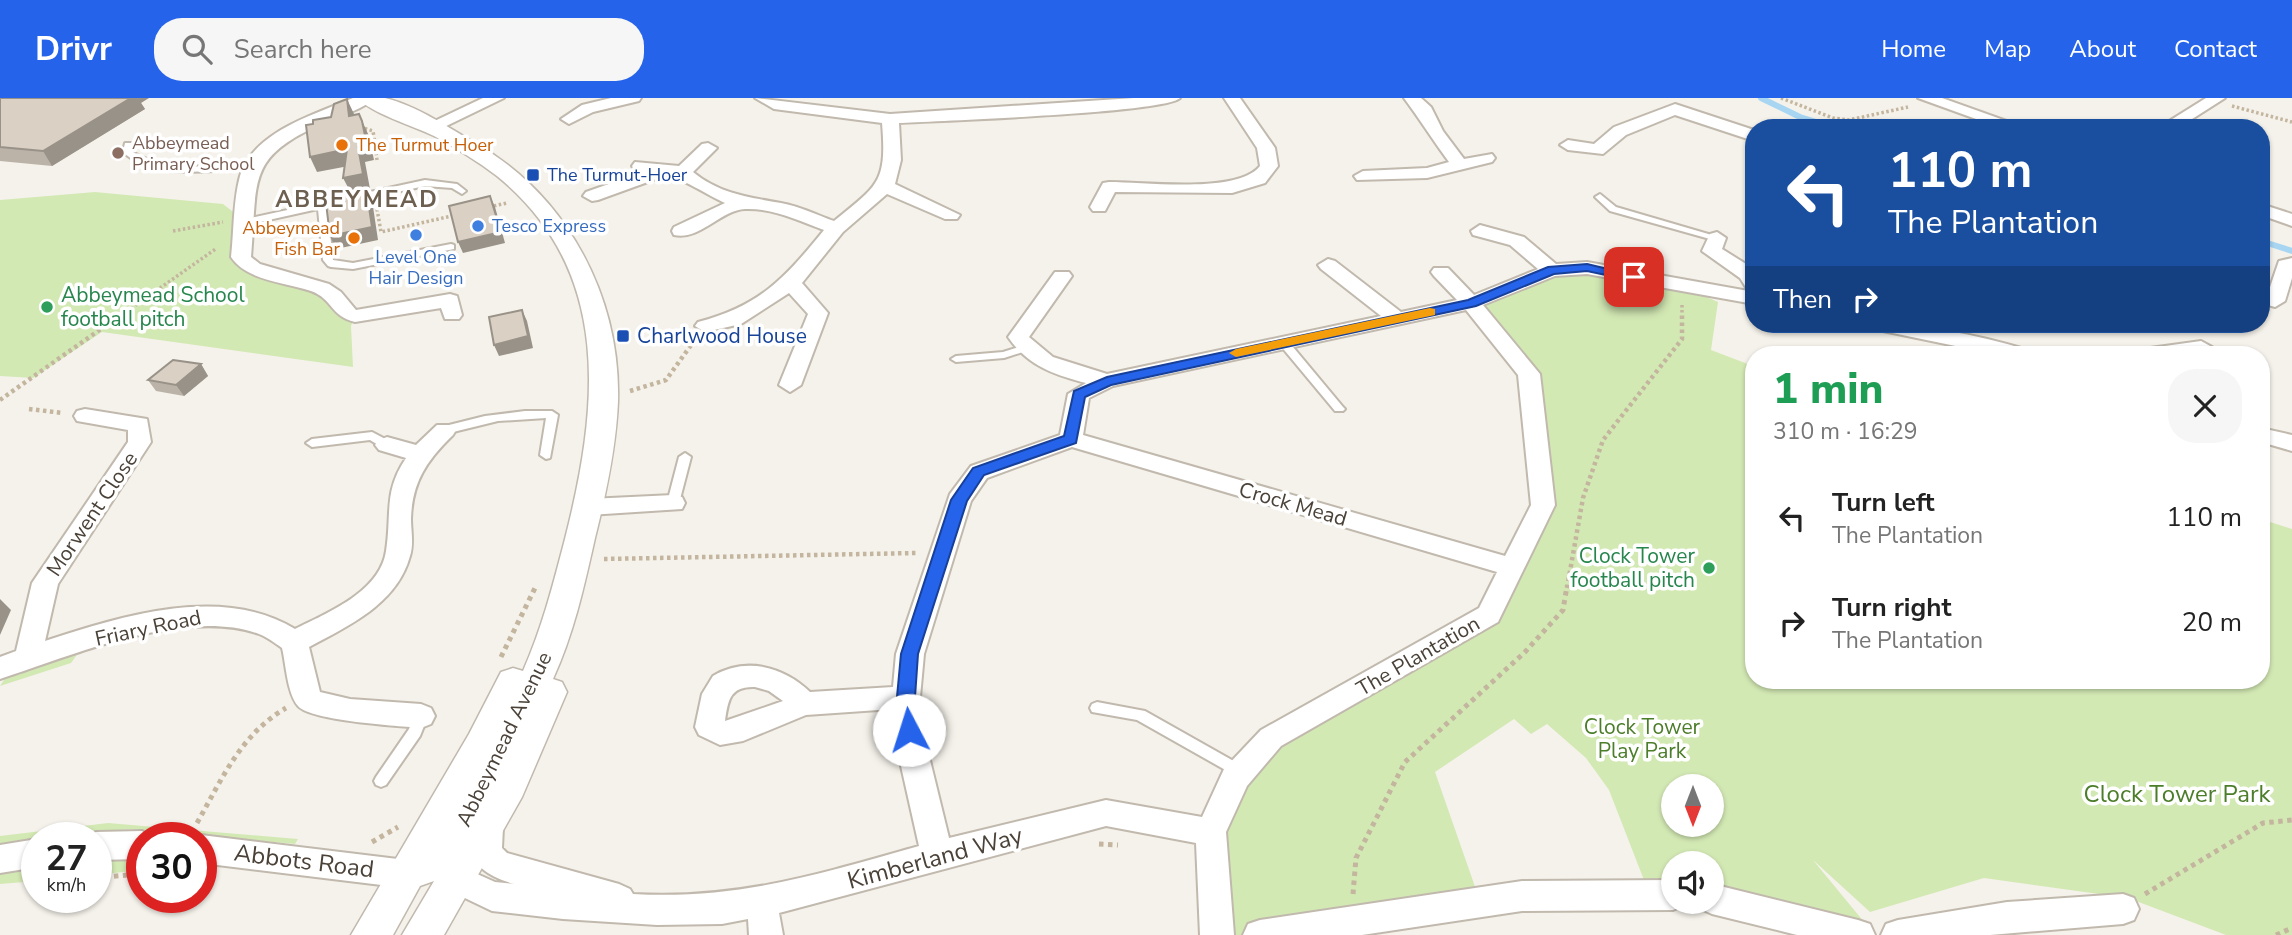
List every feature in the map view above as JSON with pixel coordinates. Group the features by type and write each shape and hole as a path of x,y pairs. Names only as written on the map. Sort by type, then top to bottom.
{"street":[{"name":"Abbeymead Avenue","path":"367,98 432,126 502,169 547,211 570,247 592,299 600,333 605,395 589,507 557,629 521,711 461,830 434,863 406,874"},
{"path":"367,98 293,130 270,146 253,165 236,221 245,263 329,291 346,313 367,316 450,299"},
{"path":"432,126 496,98"},
{"path":"569,119 584,106 633,98"},
{"path":"763,98 774,104 890,119 972,106 1172,98"},
{"path":"1098,207 1107,180 1232,188 1259,179 1269,166 1266,148 1232,98"},
{"path":"1412,98 1425,110 1435,132 1460,165"},
{"path":"1658,100 1675,109 1745,133"},
{"path":"1931,100 1988,119"},
{"path":"2182,119 2216,100"},
{"path":"1568,145 1597,150 1620,131 1675,109"},
{"path":"705,326 734,320 791,283 836,228 887,187 894,161 890,119"},
{"path":"683,172 708,148"},
{"path":"1363,176 1427,173 1486,158"},
{"path":"641,166 661,171 683,172 700,186 740,203 781,208 836,228"},
{"path":"592,196 661,171"},
{"path":"887,187 927,209 951,215"},
{"path":"681,231 740,203"},
{"path":"2270,212 2292,220"},
{"path":"1480,231 1517,241 1552,270"},
{"path":"1717,238 1712,251 1745,272"},
{"path":"2270,295 2286,265 2292,264"},
{"path":"1328,265 1359,279 1397,318"},
{"path":"937,855 912,748 906,697 909,654 959,500 979,472 1071,439 1079,394 1107,381 1471,303 1552,270 1587,268 1745,296"},
{"name":"The Plantation","path":"1217,935 1211,832 1235,778 1271,738 1489,615 1543,505 1529,374 1471,303 1441,272"},
{"path":"1062,276 1018,337 1029,354 1067,371 1107,381"},
{"path":"790,385 818,313 791,283"},
{"path":"2270,300 2292,314"},
{"path":"1989,334 2007,346"},
{"name":"Morwent Close","path":"27,657 46,583 140,442 139,424 85,416"},
{"path":"421,716 332,707 308,698 294,642 362,604 390,573 399,545 398,514 404,478 419,454 445,430"},
{"path":"2270,437 2292,443"},
{"name":"Crock Mead","path":"1071,439 1514,568"},
{"path":"387,445 419,454"},
{"path":"589,507 673,503"},
{"name":"Abbeymead Avenue","path":"425,931 488,827 528,747 558,671 573,618 572,570"},
{"name":"Friary Road","path":"0,668 27,657 148,623 196,616 243,620 275,629 294,642"},
{"path":"804,704 906,697"},
{"name":"Kimberland Way","path":"457,879 492,896 657,910 722,909 764,919 937,855 1106,813 1211,832"},
{"name":"Kimberland Way","path":"488,827 486,850 490,859 510,869 657,910"},
{"name":"Abbots Road","path":"217,839 406,874"},
{"path":"0,859 21,856"},
{"name":"Kimberland Way","path":"457,879 510,869"},
{"path":"371,935 406,874 457,879"},
{"path":"1260,935 1522,896 1661,895"},
{"path":"425,931 458,902 492,896"},
{"path":"1724,902 1858,935"},
{"path":"1898,935 2013,926 2123,909"}],"lane":[{"path":"128,145 127,152 137,161 193,169 253,165"},
{"path":"236,221 432,183 454,186 462,191"},
{"path":"1600,197 1613,209 1717,238"},
{"path":"322,206 328,260 331,264 353,266 451,247"},
{"path":"1284,343 1339,409"},
{"path":"956,359 1004,355 1025,348"},
{"path":"445,430 492,417 531,413 552,415 546,455"},
{"path":"312,443 372,436 387,445"},
{"path":"673,503 685,457"},
{"path":"1097,708 1140,715 1241,772"},
{"path":"381,781 415,732 421,716"}],"path":[{"path":"1781,98 1841,119"},
{"path":"1853,119 1931,100"},
{"path":"2216,100 2292,122"},
{"path":"354,127 372,130 377,160"},
{"path":"375,194 381,232 459,214"},
{"path":"485,208 512,202"},
{"path":"173,232 236,221"},
{"path":"0,400 191,268"},
{"path":"605,395 666,380 705,326"},
{"path":"29,409 85,416"},
{"path":"572,570 942,552"},
{"path":"206,822 251,732 270,716 308,698"},
{"path":"2123,909 2192,863 2263,823 2292,820"},
{"path":"1091,844 1126,845"},
{"path":"2276,935 2292,928"}],"green space":[{"path":"95,192 223,204 246,222 241,257 322,288 355,316 351,326 353,367 102,332 33,378 0,376 0,200"},
{"name":"Clock Tower Park","path":"1587,268 1682,286 1718,302 1711,350 1745,363 1745,689 2270,689 2270,522 2292,529 2292,935 2226,935 2128,898 1984,878 1870,912 1813,860 1869,928 1724,901 1724,851 1661,851 1661,894 1649,893 1609,790 1586,758 1547,724 1531,734 1514,719 1435,772 1480,901 1260,935 1217,935 1211,832 1271,738 1489,615 1543,505 1529,375 1471,303 1552,270"},
{"path":"79,652 71,663 0,686 8,674"},
{"path":"112,823 126,825 126,829 112,830"},
{"path":"217,832 298,839 295,844 217,837"},
{"path":"21,833 21,842 0,846 0,836"},
{"path":"112,859 126,859 126,872 112,873"},
{"path":"21,869 21,882 0,884 0,872"}],"building":[{"path":"0,98 131,98 43,151 0,147"},
{"path":"347,99 349,116 359,114 367,145 358,147 363,174 343,178 347,149 310,157 306,125 313,124 313,120 331,117 334,104"},
{"path":"366,187 372,227 330,236 326,203 343,196 343,192"},
{"name":"Tesco Express","path":"490,196 501,232 458,242 449,206"},
{"path":"522,310 528,336 494,345 489,317"},
{"path":"173,360 201,364 176,385 148,380"}],"waterway":[{"path":"1761,98 1807,119"},
{"path":"2270,244 2292,251"}],"slow traffic":[{"path":"1236,353 1430,312"}],"place":[{"name":"The Turmut Hoer","path":"342,145"},
{"name":"Abbeymead Primary School","path":"118,153"},
{"name":"The Turmut-Hoer","path":"533,175"},
{"name":"Tesco Express","path":"478,226"},
{"name":"Level One Hair Design","path":"416,235"},
{"name":"Abbeymead Fish Bar","path":"354,238"},
{"name":"Abbeymead School football pitch","path":"47,307"},
{"name":"Charlwood House","path":"623,336"},
{"name":"Clock Tower football pitch","path":"1709,568"}],"district":[{"name":"ABBEYMEAD","path":"357,199"}],"route":[{"path":"909,730 906,712 909,654 959,500 979,472 1071,439 1079,394 1107,381 1471,303 1552,270 1587,268 1634,277"}],"park label":[{"name":"Clock Tower Play Park","path":"1642,739"}]}
